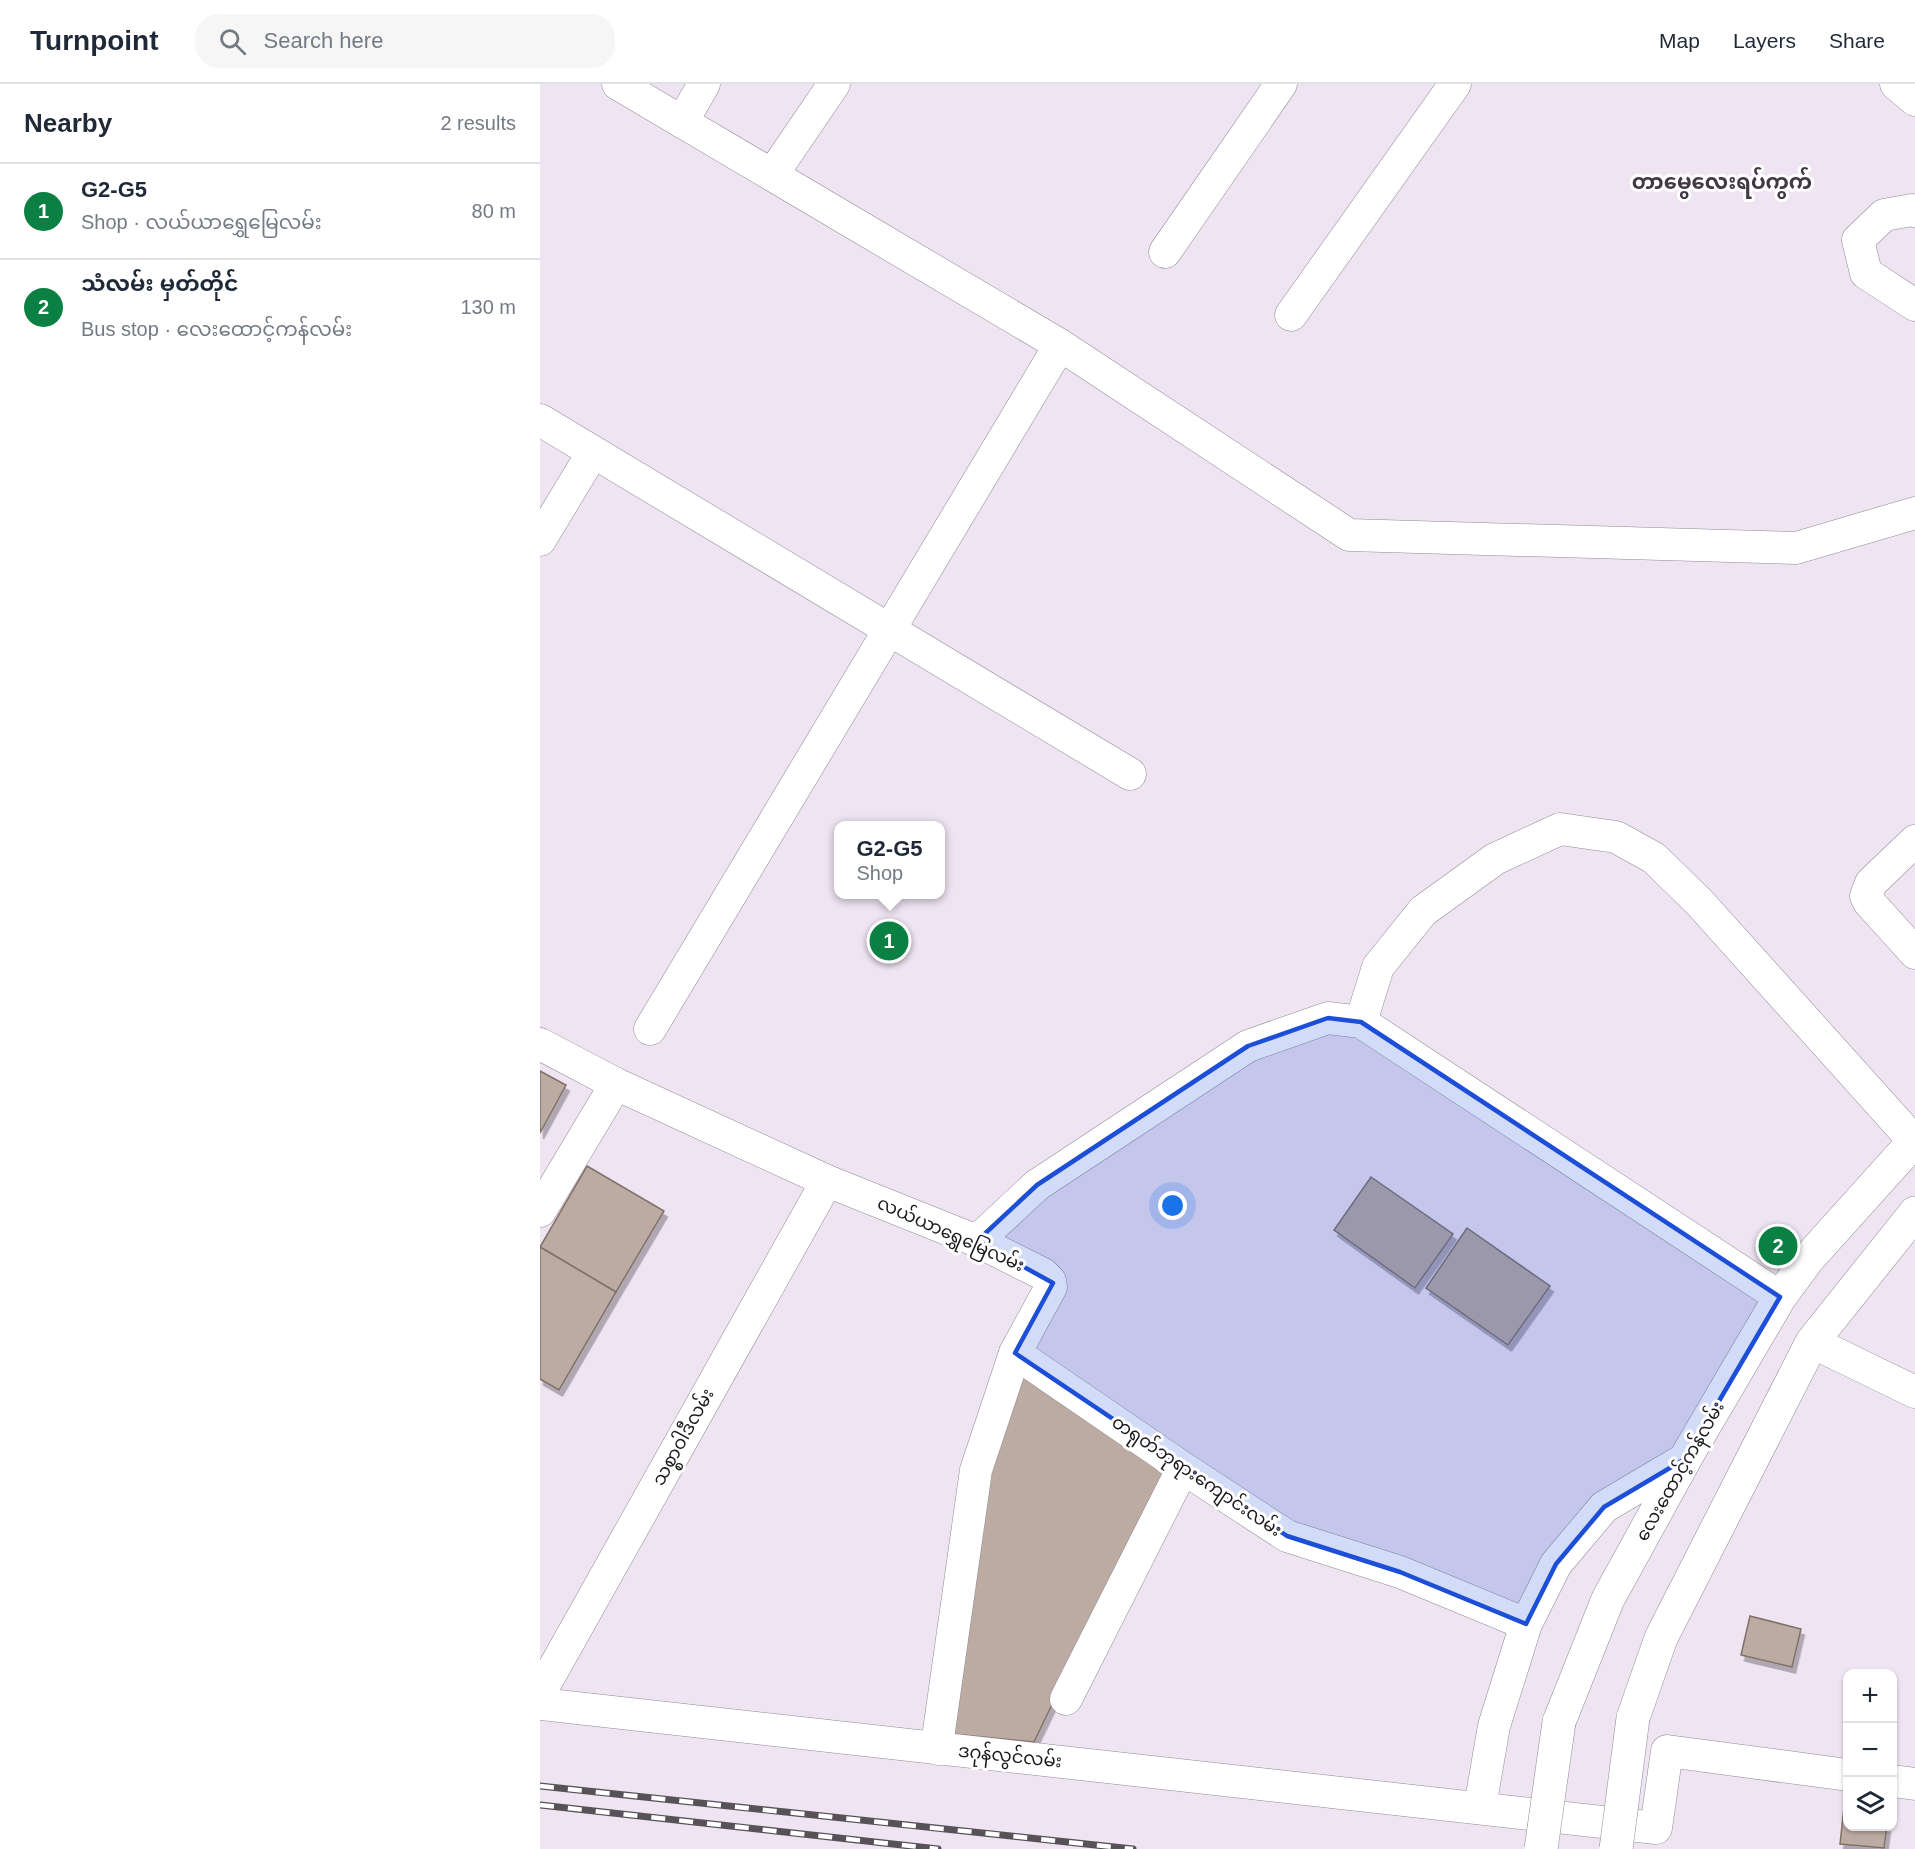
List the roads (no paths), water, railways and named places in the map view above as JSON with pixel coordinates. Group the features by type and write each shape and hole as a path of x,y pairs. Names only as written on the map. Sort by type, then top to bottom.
{"main road":[{"name":"လေးထောင့်ကန်လမ်း","path":"1541,1849 1559,1722 1608,1599 1685,1460 1780,1297 1808,1259 1914,1140"},
{"path":"1616,1849 1633,1718 1661,1638 1812,1342 1915,1213"}],"street":[{"path":"618,84 1060,345 1349,535 1796,548 1915,513"},
{"path":"682,122 704,84"},
{"path":"772,175 834,84"},
{"path":"1165,252 1281,84"},
{"path":"1291,315 1455,84"},
{"path":"1896,84 1915,100"},
{"path":"1915,211 1884,214 1858,240 1866,273 1915,305"},
{"path":"650,1029 1060,345"},
{"path":"540,420 1130,774"},
{"path":"540,540 593,452"},
{"path":"1362,1022 1378,967 1432,904 1495,859 1560,829 1616,837 1654,858 1700,903 1914,1140"},
{"path":"1915,842 1871,883 1866,896 1869,903 1915,953"},
{"path":"977,1241 1037,1185 1248,1046 1328,1018 1362,1022 1780,1297"},
{"name":"လယ်ယာရွှေမြေလမ်း","path":"540,1044 616,1083 827,1181 977,1241 1043,1274 1050,1281 1051,1287 1015,1353 976,1470 938,1749"},
{"path":"540,1211 616,1083"},
{"name":"သစ္စာဝါဒီလမ်း","path":"540,1693 827,1181"},
{"path":"1812,1342 1915,1392"},
{"name":"တရုတ်ဘုရားကျောင်းလမ်း","path":"1015,1353 1287,1536 1400,1572 1526,1624"},
{"path":"1480,1807 1494,1726 1526,1624 1556,1564 1604,1507 1685,1460"},
{"path":"1066,1699 1183,1468"},
{"name":"ဒဂုန်လွင်လမ်း","path":"540,1704 1656,1827 1667,1751 1843,1774"},
{"path":"1897,1782 1915,1784"}],"railway":[{"path":"540,1786 1133,1849"},
{"path":"540,1805 938,1849"}],"place":[{"name":"G2-G5","path":"889,941"},
{"name":"သံလမ်း မှတ်တိုင်","path":"1778,1246"}],"district":[{"name":"တာမွေလေးရပ်ကွက်","path":"1722,181"}]}
